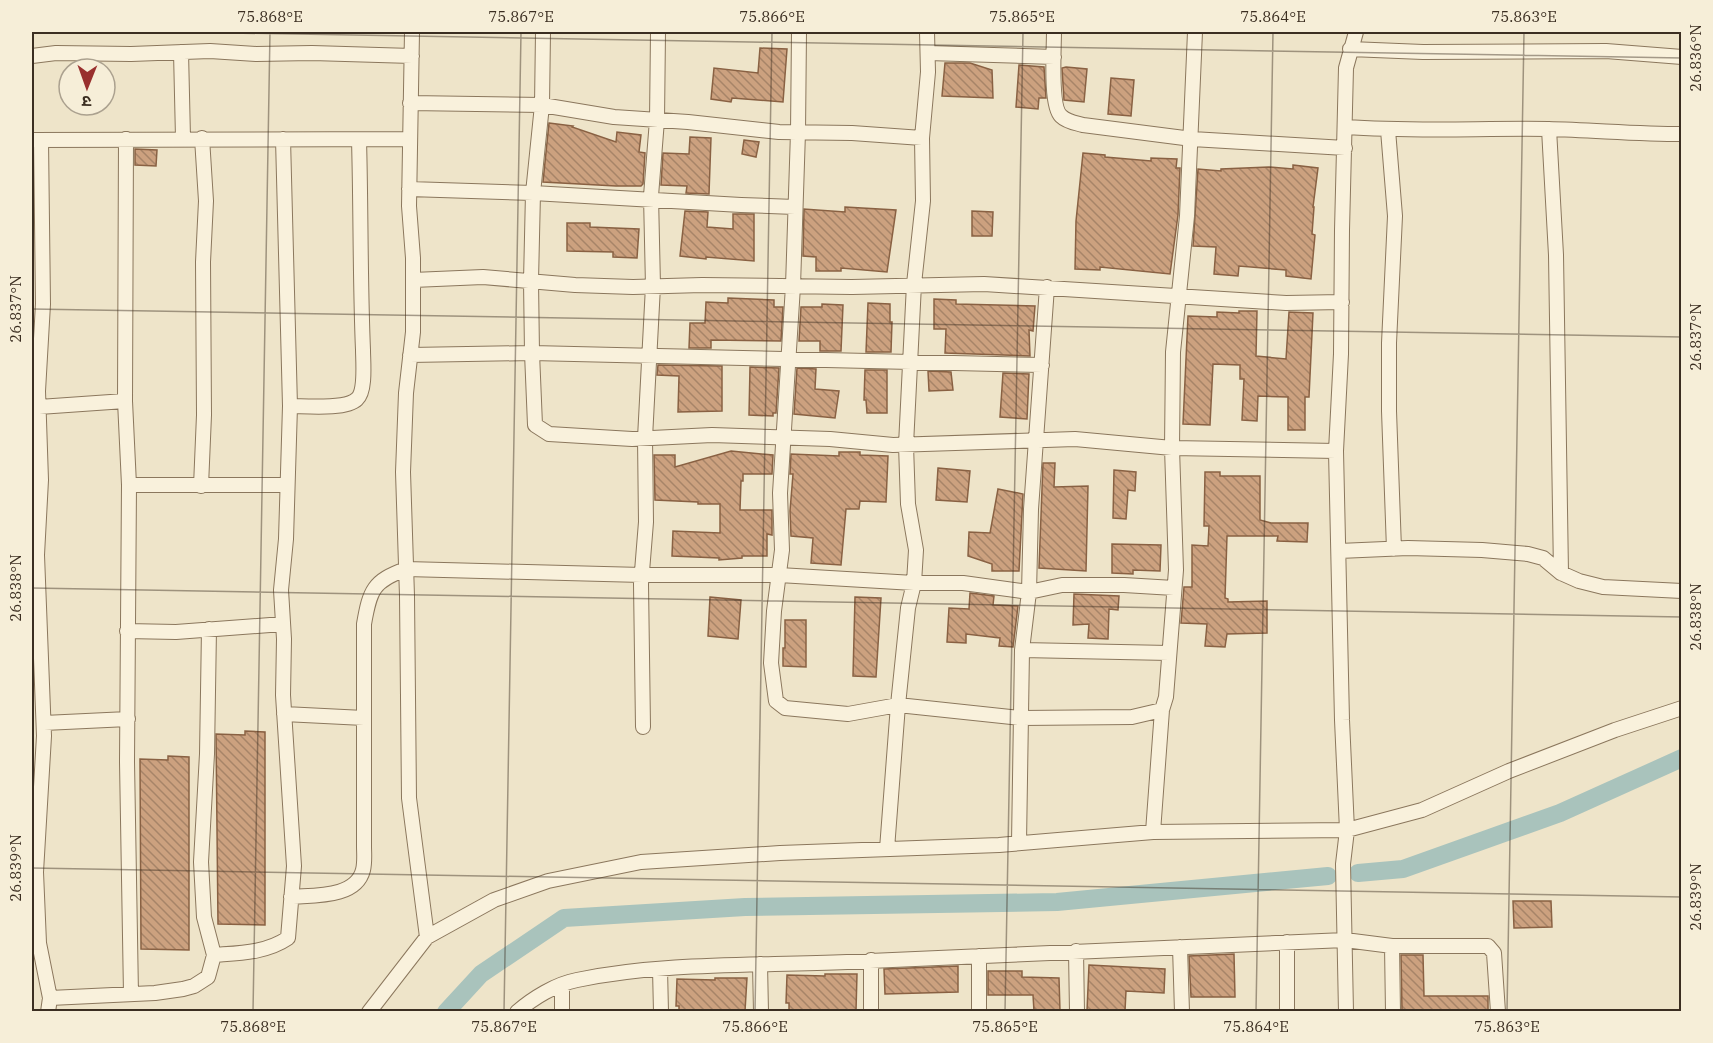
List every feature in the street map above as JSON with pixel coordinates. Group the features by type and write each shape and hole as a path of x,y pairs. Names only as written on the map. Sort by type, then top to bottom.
{"street":[{"path":"411,32 409,189 413,332 403,472 410,740 409,798 427,937"},
{"path":"543,32 542,105 533,193 531,281 535,425 542,431 549,434 645,438 712,435 782,437 906,445 1075,440 1172,448 1336,451"},
{"path":"643,728 642,575 646,522 645,438 653,286 651,200 657,120 658,32"},
{"path":"799,32 793,286 780,493 782,550 774,611 771,663 776,701 785,708 848,714 898,705 1021,718 1132,717 1162,710"},
{"path":"887,849 898,705 908,608 914,584 916,550 908,504 906,445 914,284 922,201 922,138 928,72 927,32"},
{"path":"1054,32 1054,104 1059,115 1067,120 1083,125 1192,139 1345,148"},
{"path":"1153,832 1174,588 1173,352 1180,296 1192,139 1195,32"},
{"path":"1346,1011 1343,864 1347,830 1342,720 1336,451 1341,354 1346,68 1356,32"},
{"path":"1350,49 1423,52 1606,51 1682,57"},
{"path":"32,56 56,53 210,51 256,54 412,56"},
{"path":"181,52 183,138"},
{"path":"928,53 1054,57"},
{"path":"410,103 542,105 614,117 798,132 922,138"},
{"path":"1346,127 1389,130 1549,129 1682,134"},
{"path":"1549,129 1556,255 1561,573"},
{"path":"1389,130 1395,216 1389,343 1394,549"},
{"path":"201,486 204,415 203,261 206,201 202,138"},
{"path":"126,139 125,401 129,485 128,719 131,994"},
{"path":"214,955 265,950 278,946 288,939 294,866 284,714 281,590 290,406 283,139"},
{"path":"209,629 207,754 201,862 204,917 214,955 208,977 194,986 155,993 49,1004 39,943 36,872 44,723 37,555 41,480 39,406 43,304 36,140 409,139"},
{"path":"290,406 326,406 351,402 358,398 363,389 360,306 360,140"},
{"path":"409,189 795,207"},
{"path":"413,280 483,277 575,285 914,284 1047,287 1286,303 1342,302"},
{"path":"1019,843 1022,650 1029,592 1031,509 1047,287"},
{"path":"410,356 532,353 1041,365"},
{"path":"39,406 125,401"},
{"path":"129,485 287,485"},
{"path":"1338,551 1482,550 1528,554 1543,558 1561,573 1579,581 1604,587 1682,591"},
{"path":"291,897 322,895 346,890 357,882 363,870 364,624 368,600 376,586 386,576 406,569 779,576 914,584 963,583 1029,592 1062,585 1174,588"},
{"path":"128,631 176,632 283,624"},
{"path":"1022,650 1169,653"},
{"path":"369,1011 427,937 494,900 548,881 641,862 780,853 1019,843 1153,832 1347,830 1422,810 1509,771 1615,730 1682,708"},
{"path":"284,714 364,718"},
{"path":"44,723 128,719"},
{"path":"517,1011 530,1001 574,981 633,971 1345,940 1392,946 1488,946 1494,953 1498,1011"},
{"path":"1287,942 1287,1011"},
{"path":"1392,946 1393,1011"},
{"path":"1180,947 1182,1011"},
{"path":"1076,951 1077,1011"},
{"path":"979,956 979,1011"},
{"path":"871,960 871,1011"},
{"path":"760,964 761,1011"},
{"path":"660,969 661,1011"},
{"path":"562,986 562,1011"}],"building":[{"path":"760,48 787,49 783,102 732,98 731,102 711,99 714,68 758,73"},
{"path":"945,63 970,63 992,70 993,98 942,96"},
{"path":"1019,65 1044,67 1046,98 1039,98 1038,109 1016,107"},
{"path":"1062,68 1087,69 1084,102 1064,100"},
{"path":"1111,78 1134,80 1131,116 1108,114"},
{"path":"549,123 573,126 616,142 617,132 641,135 639,152 645,153 643,184 641,186 616,186 543,182"},
{"path":"690,137 711,138 709,194 686,193 687,186 661,185 663,153 689,154"},
{"path":"744,140 759,142 756,157 742,154"},
{"path":"135,149 157,150 156,166 135,165"},
{"path":"1083,153 1151,161 1151,158 1177,159 1176,168 1180,168 1178,215 1170,274 1100,267 1100,270 1075,269 1076,221"},
{"path":"1293,165 1318,168 1313,207 1312,234 1315,235 1311,279 1286,276 1286,270 1239,266 1238,276 1214,274 1216,247 1193,246 1198,169 1221,171 1221,169 1269,167 1293,169"},
{"path":"845,207 896,210 887,272 841,268 841,271 816,271 816,257 803,256 804,209 845,212"},
{"path":"685,211 708,212 707,227 733,229 733,214 754,214 754,261 680,256"},
{"path":"972,211 993,212 992,236 972,236"},
{"path":"567,223 590,223 590,227 639,229 637,258 613,257 613,252 567,251"},
{"path":"728,298 774,300 774,307 783,307 781,341 711,340 711,348 689,348 690,323 705,323 706,302 728,303"},
{"path":"934,299 956,300 956,304 1035,306 1033,331 1029,330 1030,356 945,353 946,329 934,329"},
{"path":"868,303 890,304 891,352 866,352"},
{"path":"822,304 843,305 841,351 820,351 820,341 799,341 801,307 822,307"},
{"path":"1239,311 1257,311 1256,356 1286,359 1289,312 1313,313 1309,397 1305,397 1305,430 1288,430 1288,397 1258,396 1257,421 1242,420 1244,379 1240,379 1240,365 1213,364 1210,425 1183,424 1188,316 1217,317 1217,312 1239,313"},
{"path":"658,365 722,366 722,411 678,412 679,376 657,375"},
{"path":"750,367 779,368 776,413 773,413 773,416 749,415"},
{"path":"797,368 816,369 815,389 839,391 835,418 794,414"},
{"path":"865,370 887,370 887,413 867,413 866,400 864,400"},
{"path":"928,371 951,372 953,390 929,391"},
{"path":"1003,373 1029,374 1027,419 1000,417"},
{"path":"731,451 773,455 772,474 743,474 743,481 741,481 740,510 772,510 772,535 767,534 767,556 742,556 742,558 719,560 719,558 672,556 673,531 720,533 720,504 655,500 654,455 675,455 675,467"},
{"path":"839,452 888,456 886,502 860,501 859,509 846,509 841,565 811,563 813,538 791,536 790,511 793,474 790,474 791,454 839,456"},
{"path":"1043,463 1055,463 1054,487 1088,486 1086,571 1039,568"},
{"path":"938,468 970,471 967,502 936,500"},
{"path":"1114,470 1136,472 1135,491 1128,490 1126,519 1113,518"},
{"path":"1205,472 1220,472 1220,476 1260,476 1260,520 1271,523 1308,523 1307,542 1277,541 1278,536 1227,536 1225,598 1228,602 1267,601 1267,633 1227,634 1225,647 1205,646 1207,624 1181,623 1184,587 1192,587 1192,545 1208,546 1209,526 1204,526"},
{"path":"998,489 1023,494 1019,571 992,571 992,564 968,556 969,532 990,533"},
{"path":"1112,544 1161,545 1160,571 1133,570 1133,574 1112,573"},
{"path":"970,593 994,596 993,605 1018,606 1013,647 999,646 1000,638 966,634 966,643 947,642 949,608 969,609"},
{"path":"1074,594 1119,596 1118,610 1109,609 1108,639 1088,638 1089,624 1073,625"},
{"path":"710,597 741,600 738,639 708,636"},
{"path":"855,597 881,598 876,677 853,676"},
{"path":"785,620 806,620 806,667 783,666"},
{"path":"245,731 265,732 265,925 218,924 216,734 245,735"},
{"path":"168,756 189,757 189,950 141,949 140,759 168,760"},
{"path":"1513,901 1551,901 1552,927 1514,928"},
{"path":"1234,954 1235,997 1191,997 1189,956"},
{"path":"1401,955 1423,955 1424,996 1488,996 1488,1011 1402,1011"},
{"path":"1089,965 1165,969 1164,993 1126,991 1125,1011 1087,1011"},
{"path":"958,966 958,992 885,994 884,969"},
{"path":"988,971 1022,971 1022,977 1059,978 1060,1011 1034,1011 1033,995 988,995"},
{"path":"825,974 857,974 856,1011 789,1011 789,1003 786,1003 787,975 825,976"},
{"path":"715,978 747,978 745,1011 679,1011 679,1006 676,1006 677,979 715,980"}],"waterway":[{"path":"1358,873 1403,869 1560,813 1682,758"},
{"path":"446,1012 481,974 564,918 745,907 1057,902 1328,876"}]}
